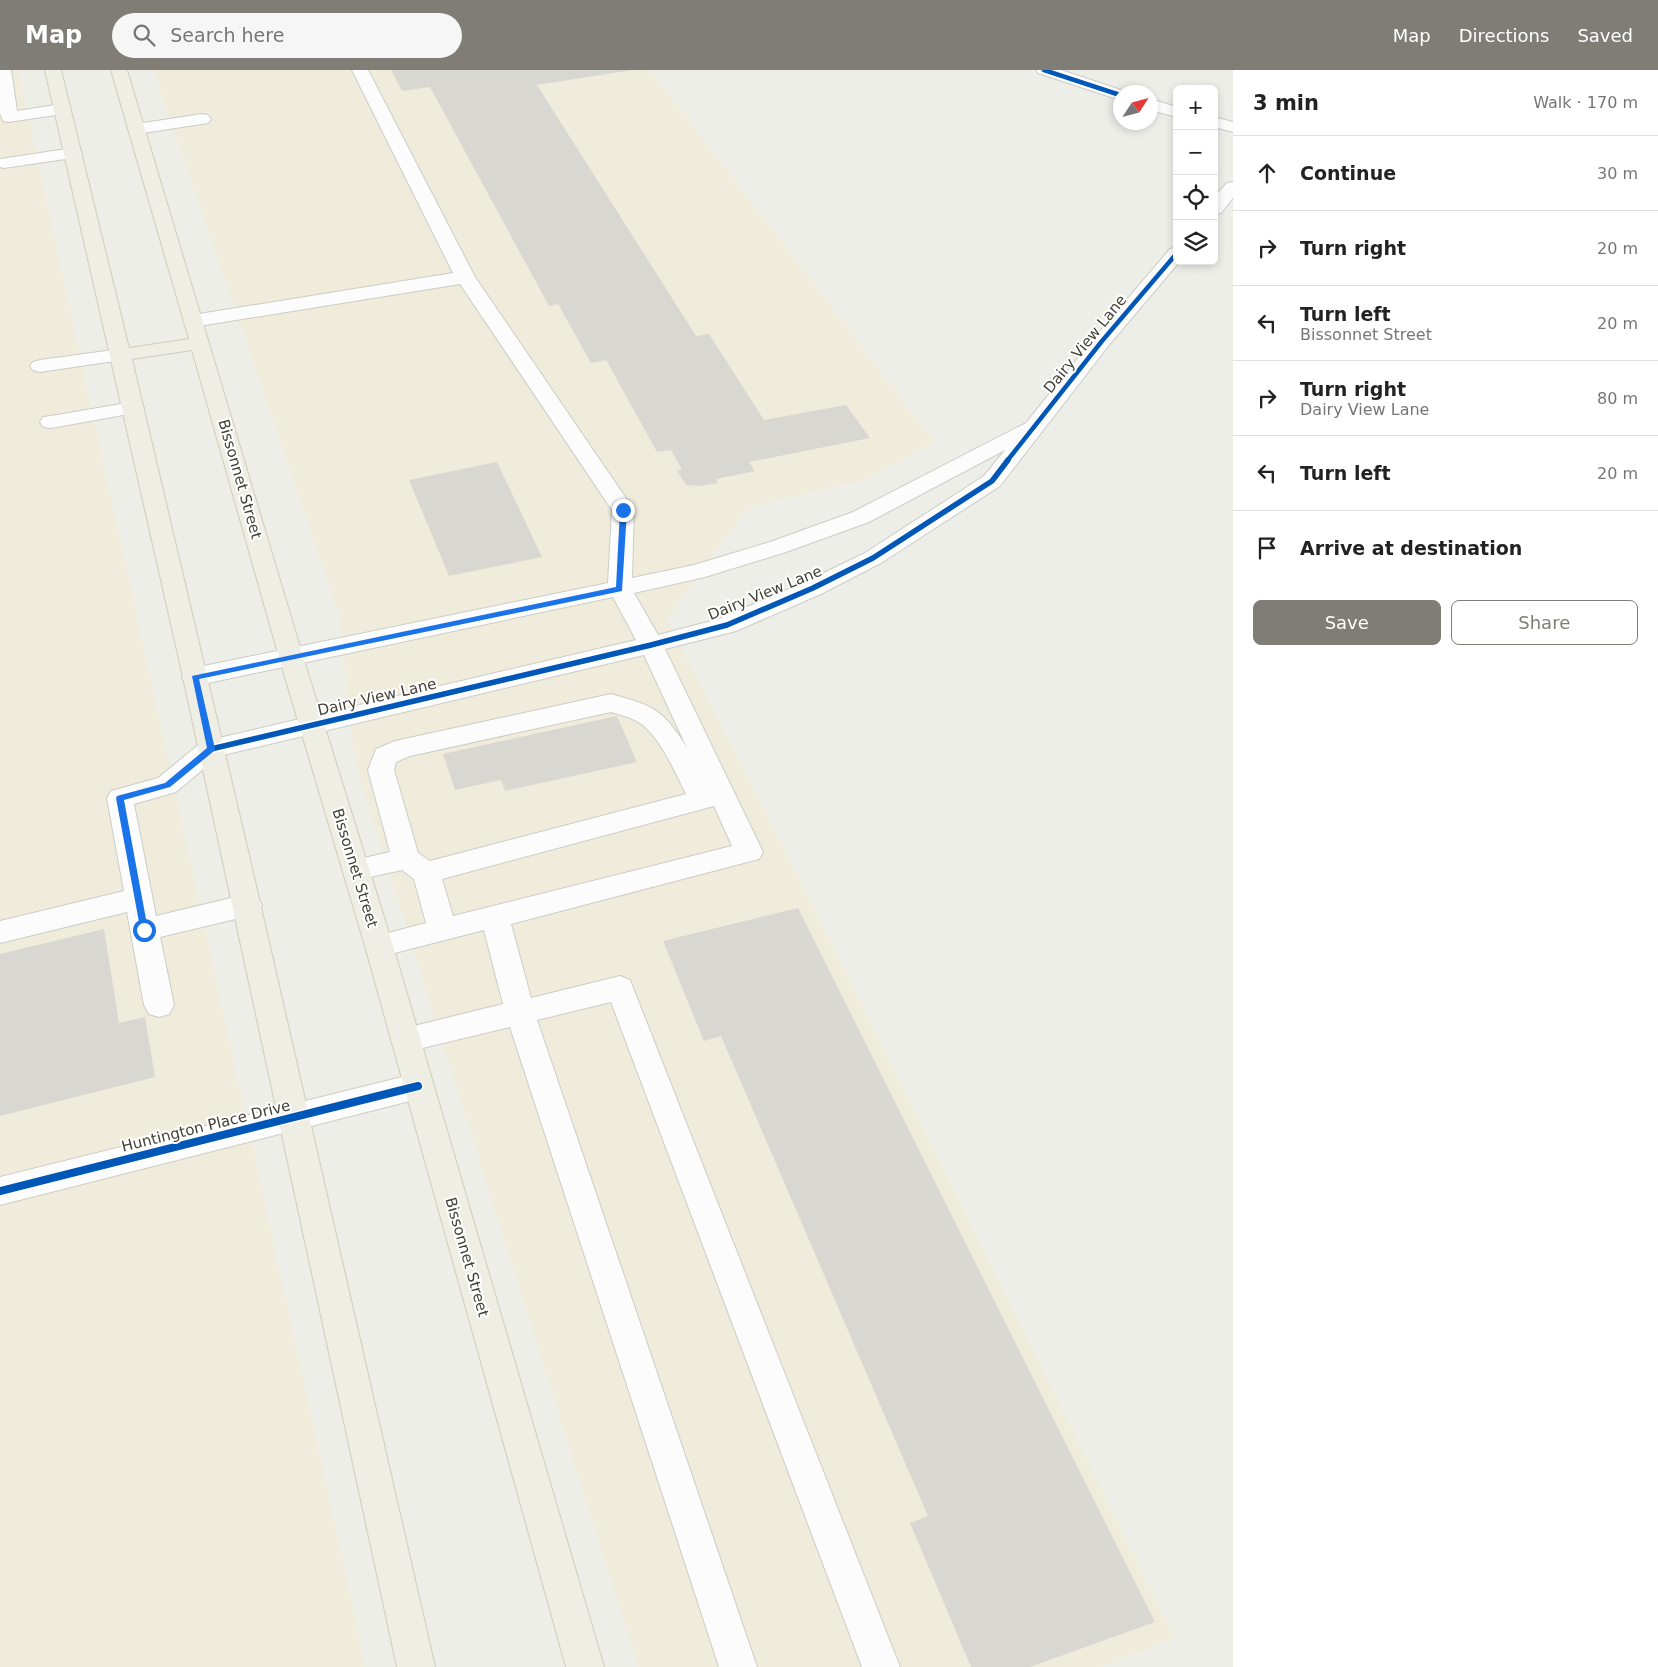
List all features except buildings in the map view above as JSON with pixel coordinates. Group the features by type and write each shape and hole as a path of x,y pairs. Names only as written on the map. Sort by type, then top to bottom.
{"main road":[{"path":"52,70 121,355 248,905 416,1667"},
{"name":"Bissonnet Street","path":"119,70 291,657 379,946 584,1667"},
{"path":"121,355 200,343"}],"street":[{"path":"3,70 4,118 62,109"},
{"path":"360,70 465,277 623,510 620,589 652,645 712,798"},
{"path":"1044,70 1113,93"},
{"path":"1158,106 1173,111"},
{"path":"137,129 202,119"},
{"path":"1218,123 1233,127"},
{"path":"4,163 73,154"},
{"path":"1218,204 1233,187"},
{"name":"Dairy View Lane","path":"211,749 652,645 727,624 814,588 874,558 992,481 1102,341 1173,258"},
{"path":"193,321 465,277"},
{"path":"40,366 121,355"},
{"path":"51,422 133,408"},
{"name":"Dairy View Lane","path":"194,677 620,589 706,569 778,547 861,516 1036,424"},
{"path":"379,946 443,930 495,917 748,852 712,798 653,719 637,710 611,703 404,748 386,756 381,770 416,866 443,930"},
{"path":"158,1004 137,899 120,798 168,785 211,749"},
{"path":"356,869 416,866 712,798"},
{"path":"0,932 137,899"},
{"path":"144,930 248,905"},
{"path":"495,917 520,1013 738,1667"},
{"path":"406,1040 620,988 881,1667"},
{"name":"Huntington Place Drive","path":"0,1191 418,1086"}],"shaded area":[{"path":"0,70 18,70 366,1667 0,1667"},
{"path":"153,70 651,70 934,441 871,478 748,508 667,620 806,890 1175,1638 1102,1667 638,1667 355,764 339,614"}],"cycle path":[{"path":"1044,70 1113,93"},
{"path":"211,749 651,645 727,625 813,588 873,558 992,481 1102,341 1173,258"},
{"path":"0,1191 418,1086"}],"route":[{"path":"144,930 120,798 168,785 211,749 194,677 620,589 623,510"}]}
